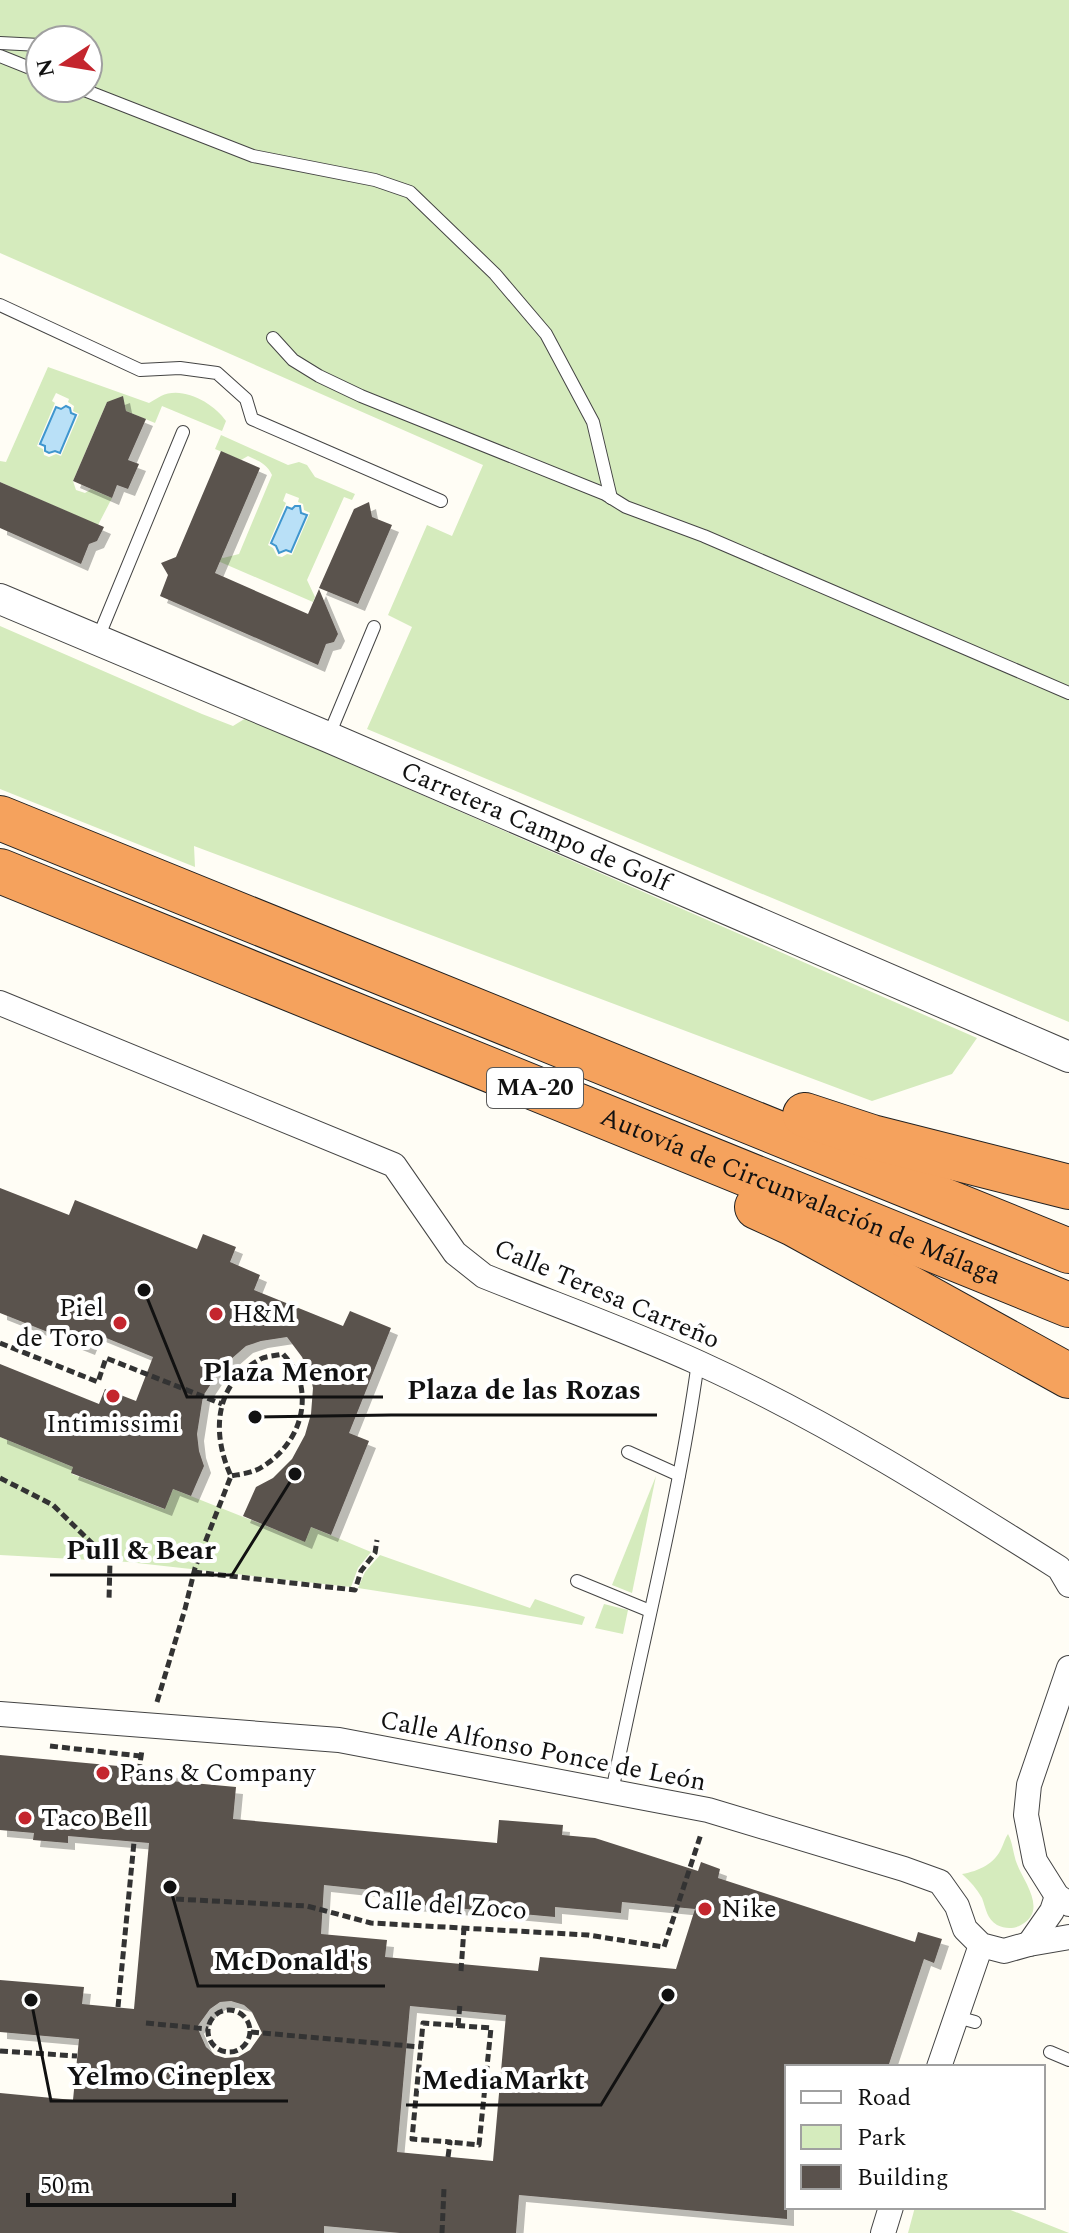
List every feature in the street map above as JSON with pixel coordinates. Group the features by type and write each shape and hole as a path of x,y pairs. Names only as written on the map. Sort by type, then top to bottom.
{"highway":[{"name":"Autovía de Circunvalación de Málaga","path":"0,818 1069,1251"},
{"name":"Autovía de Circunvalación de Málaga","path":"0,871 1069,1305"},
{"path":"676,1091 751,1099 872,1137 1069,1187"},
{"path":"627,1126 679,1171 794,1224 1069,1376"}],"street":[{"name":"Carretera Campo de Golf","path":"0,599 1069,1057"},
{"name":"Calle Teresa Carreño","path":"0,1003 394,1165 455,1253 484,1276 698,1362 796,1410 930,1486 1059,1568 1069,1585"},
{"path":"1029,1944 1065,1896 1035,1861 1026,1815 1029,1785 1069,1668"},
{"name":"Calle Alfonso Ponce de León","path":"0,1714 339,1740 708,1810 940,1882 957,1906 965,1929 981,1945"},
{"path":"940,2065 966,2020 981,1945 1004,1951 1069,1937"},
{"path":"883,2233 890,2209"}],"lane":[{"path":"0,43 24,44"},
{"path":"0,56 24,66"},
{"path":"104,98 253,156 375,180 410,192 495,274 546,334 593,422 611,498"},
{"path":"0,305 140,370 180,368 217,373 246,399 252,419 441,501"},
{"path":"273,338 293,360 333,383 611,498 626,507 717,542 1069,693"},
{"path":"97,641 183,432"},
{"path":"328,737 374,627"},
{"path":"612,1792 691,1415 698,1362"},
{"path":"628,1452 679,1475"},
{"path":"577,1581 650,1611"},
{"path":"1050,2052 1069,2060"}],"path":[{"path":"0,1343 98,1382 106,1358 222,1404"},
{"path":"150,1726 194,1572 231,1476 222,1456 218,1431 222,1404 236,1377 260,1358 283,1354 297,1373 302,1399 299,1424 285,1450 259,1470 231,1476"},
{"path":"0,1478 53,1505 110,1561 109,1600"},
{"path":"194,1572 355,1590 361,1571 375,1553 377,1540"},
{"path":"47,1746 140,1756 137,1784"},
{"name":"Calle del Zoco","path":"176,1899 307,1906 371,1923 588,1935 664,1947 708,1810"},
{"path":"118,2007 134,1842"},
{"path":"461,1971 464,1928"},
{"path":"458,2026 460,2004"},
{"path":"227,2009 242,2013 251,2032 245,2045 227,2052 211,2042 208,2029 214,2016 227,2009"},
{"path":"146,2023 208,2029"},
{"path":"423,2023 491,2028 479,2145 412,2139 421,2047 423,2023"},
{"path":"251,2032 421,2047"},
{"path":"0,2051 77,2056"},
{"path":"448,2157 450,2142"},
{"path":"442,2233 444,2188"}],"green space":[{"path":"0,0 1069,0 1069,1022 367,729 412,627 388,615 427,525 452,536 483,465 0,253"},
{"path":"48,367 149,403 169,393 188,394 206,402 226,421 222,431 162,406 155,423 126,411 124,402 107,402 73,481 76,490 85,493 91,489 112,498 98,525 0,482 0,461 6,462","holes":["56,393 69,399 68,402 74,406 73,411 79,414 61,456 56,454 49,457 37,446 55,403 52,401"]},
{"path":"221,435 288,465 299,462 307,465 315,477 355,494 352,500 344,497 307,580 315,597 313,602 211,558 212,554 223,558 239,554 272,475 265,465 248,456 241,460 215,449","holes":["286,493 299,498 298,502 310,513 292,555 277,556 268,545 286,503 283,501"]},
{"path":"0,626 233,726 246,718 977,1038 952,1074 872,1101 194,846 195,867 0,789"},
{"path":"0,1437 73,1467 72,1474 164,1509 173,1489 304,1541 311,1527 371,1552 358,1568 351,1587 128,1562 0,1555"},
{"path":"656,1476 632,1593 612,1585"},
{"path":"380,1555 530,1608 535,1599 585,1617 582,1625 358,1588 365,1572"},
{"path":"604,1604 628,1610 623,1634 595,1628"},
{"path":"1008,1834 1033,1904 1029,1919 1009,1928 991,1920 982,1898 962,1874 991,1862"},
{"path":"914,2209 1008,2209 1069,2233 908,2233"}],"water":[{"path":"66,406 76,415 60,453 49,453 40,444 56,407 61,409"},
{"path":"300,506 301,513 307,515 291,552 286,550 279,553 271,543 287,507 292,509"}],"building":[{"path":"123,396 126,411 146,419 128,460 139,464 128,489 117,485 112,498 73,481 107,402"},
{"path":"221,451 260,468 215,573 308,614 319,589 338,634 334,642 326,644 318,665 160,596 168,575 161,563 176,557"},
{"path":"0,482 104,527 97,541 89,544 81,564 0,528"},
{"path":"369,502 372,517 392,525 358,604 319,588 354,509"},
{"path":"0,1188 69,1215 75,1200 197,1249 203,1234 236,1247 230,1262 260,1275 254,1290 343,1326 350,1311 391,1328 349,1433 369,1441 331,1535 311,1527 305,1542 243,1516 256,1487 273,1478 292,1459 305,1435 311,1414 313,1388 310,1374 287,1337 246,1346 222,1367 203,1396 197,1434 204,1466 191,1496 173,1489 165,1509 71,1473 73,1467 0,1437 0,1364 99,1404 105,1389 136,1401 153,1357 94,1333 88,1348 0,1313"},
{"path":"0,1755 172,1771 171,1781 236,1787 233,1819 497,1843 499,1820 563,1825 562,1835 595,1838 698,1871 701,1862 720,1869 718,1878 915,1942 918,1932 942,1939 934,1963 924,1959 889,2065 785,2065 787,2219 519,2195 516,2233 400,2233 324,2226 324,2233 0,2233 0,2093 73,2100 79,2039 0,2032 0,1980 84,1987 82,2004 134,2009 149,1843 68,1836 68,1843 33,1840 34,1833 0,1830","holes":["324,1885 390,1892 389,1902 555,1917 555,1907 621,1913 622,1902 695,1909 676,1969 540,1957 538,1971 385,1957 387,1940 321,1934","220,2002 244,2005 252,2012 262,2033 250,2050 238,2057 225,2058 215,2055 206,2047 197,2027 210,2009","410,2006 506,2015 493,2161 397,2152"]}],"place":[{"name":"Plaza Menor","path":"144,1290"},
{"name":"H&M","path":"216,1314"},
{"name":"Piel de Toro","path":"120,1323"},
{"name":"Intimissimi","path":"113,1396"},
{"name":"Plaza de las Rozas","path":"255,1417"},
{"name":"Pull & Bear","path":"295,1474"},
{"name":"Pans & Company","path":"103,1773"},
{"name":"Taco Bell","path":"25,1818"},
{"name":"McDonald's","path":"170,1887"},
{"name":"Nike","path":"705,1909"},
{"name":"MediaMarkt","path":"668,1995"},
{"name":"Yelmo Cineplex","path":"31,2000"}]}
